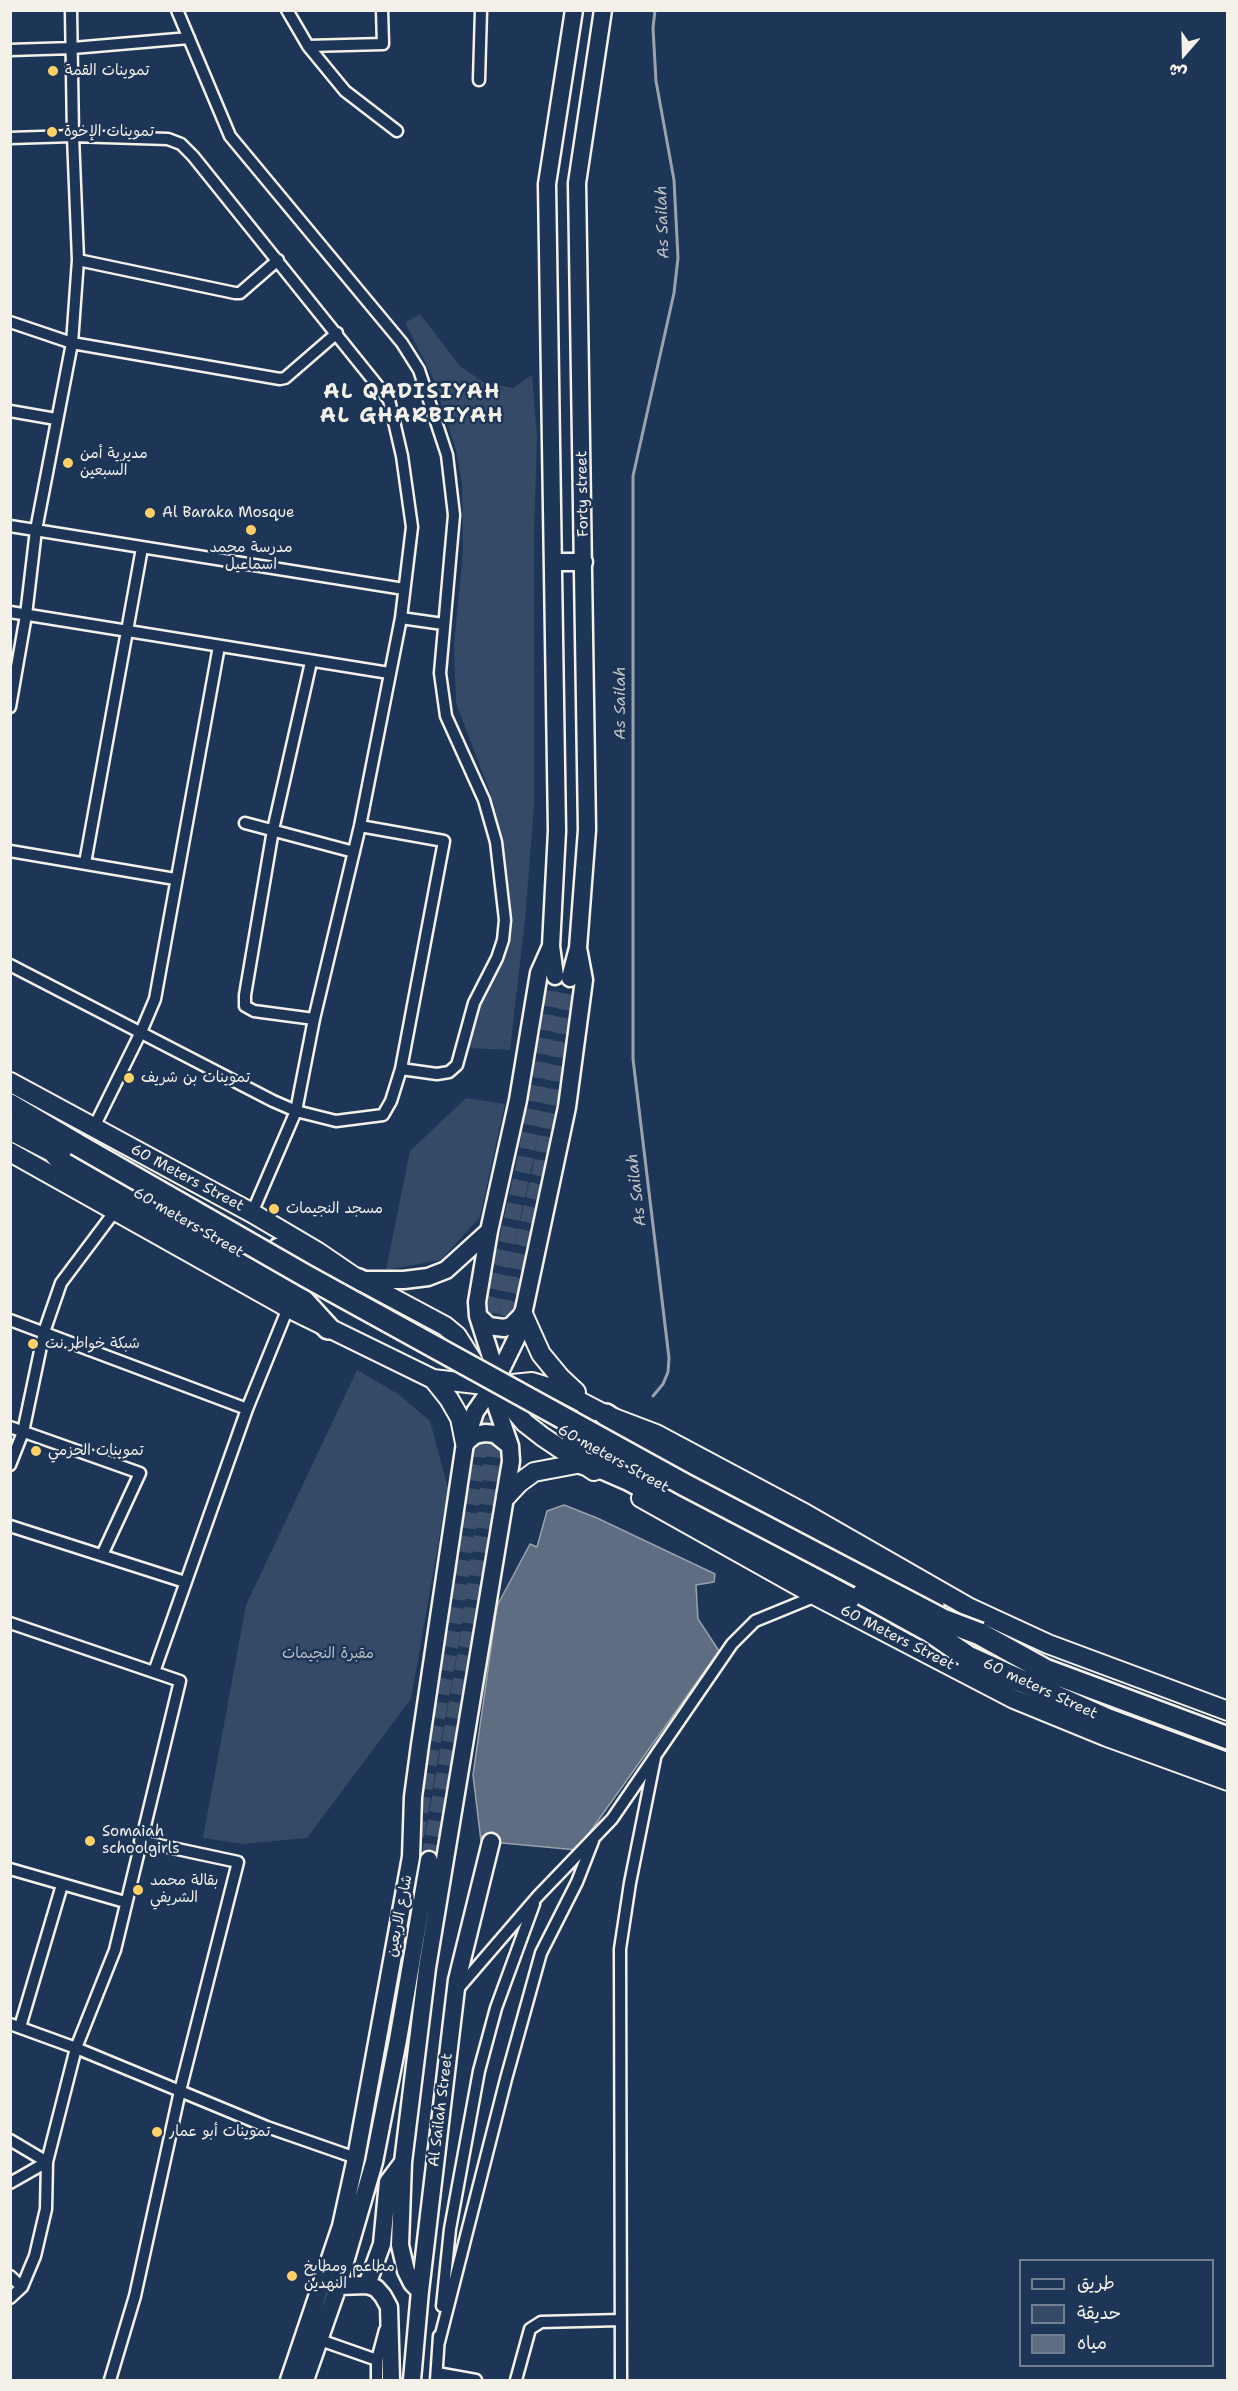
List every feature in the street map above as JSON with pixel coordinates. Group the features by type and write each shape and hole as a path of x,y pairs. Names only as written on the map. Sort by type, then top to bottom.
{"highway":[{"name":"60 meters Street","path":"10,1105 65,1147 301,1287 930,1631 965,1655 1106,1719 1227,1764"},
{"name":"60 meters Street","path":"10,1129 65,1147 306,1276 685,1485 943,1620 980,1634 1045,1670 1227,1738"},
{"path":"328,1328 296,1293 64,1164 65,1147 76,1137 312,1267 359,1280"},
{"path":"606,1415 646,1443 950,1613 980,1634"},
{"path":"582,1463 605,1469 628,1479 927,1640 965,1655"}],"main road":[{"name":"Forty street","path":"574,10 547,184 557,831 551,946 562,977 578,948 587,830 577,183 603,10"},
{"path":"554,562 584,562"},
{"path":"420,2291 412,2283 406,2271 400,2245 403,2162 427,1968 511,1461 510,1446 496,1405 492,1360 477,1316 477,1302 489,1231 519,1100 538,973 551,946"},
{"name":"شارع الاربعين","path":"289,2380 341,2226 356,2158 411,1857 413,1797 465,1443 475,1412 493,1386 514,1348 523,1314 567,1107 584,980 578,948"},
{"name":"60 Meters Street","path":"10,1082 252,1213 318,1252 359,1280 446,1326 457,1336 476,1366 534,1430 582,1463 816,1596 1014,1699 1107,1737 1227,1781"},
{"name":"60 Meters Street","path":"10,1152 288,1308 433,1379"},
{"path":"359,1280 404,1280 428,1277 446,1270 489,1231"},
{"path":"385,1355 399,1352 410,1341 412,1325 402,1304"},
{"path":"477,1316 489,1326 504,1328 511,1326 523,1314 534,1341 550,1366 570,1387 606,1415"},
{"path":"433,1379 493,1386 523,1382 541,1384 558,1390 606,1415 656,1434 806,1514 970,1608 1048,1644 1227,1711"},
{"path":"433,1379 460,1418 465,1443 475,1435 485,1433 495,1434 510,1446"},
{"path":"506,1497 534,1472 582,1463 572,1445 572,1434 576,1424 585,1417 596,1414 606,1415"},
{"name":"Al Sailah Street","path":"412,2380 420,2291 455,1992 462,1954 491,1842"},
{"name":"شارع الاربعين","path":"305,2380 338,2286 374,2162 429,1860 431,1885 426,1943 427,1968"},
{"path":"356,2158 374,2162 403,2162"},
{"path":"367,2285 384,2237 388,2182 403,2162"},
{"path":"338,2286 367,2285 376,2288 383,2296 389,2307 391,2380"}],"street":[{"path":"11,705 26,615 36,530 72,343 78,260 71,10"},
{"path":"177,10 230,136 402,344 419,370 447,455 454,515 440,673 446,716 484,800 495,842 505,920 503,940 497,958 474,1003 457,1065 449,1072 437,1074 401,1069"},
{"path":"287,10 308,46 345,91 397,130"},
{"path":"308,46 383,44 382,10"},
{"path":"479,80 481,10"},
{"path":"10,50 73,48 189,38"},
{"path":"10,138 73,136 168,139 181,144 278,260 389,400 402,456 412,527 401,618 360,826 314,1019 296,1111 252,1213"},
{"path":"78,260 235,294 278,260"},
{"path":"10,322 72,343 280,379 285,378 337,333"},
{"path":"10,411 56,419"},
{"path":"10,526 404,589"},
{"path":"85,863 142,548"},
{"path":"10,612 389,673"},
{"path":"401,618 443,624"},
{"path":"94,1127 155,999 219,646"},
{"path":"311,662 273,830 245,1006 254,1011 314,1019"},
{"path":"245,823 354,852"},
{"path":"10,965 296,1111 336,1121 383,1115 391,1101 401,1069 444,841 360,826"},
{"path":"10,851 176,879"},
{"path":"10,1465 23,1432 44,1332 61,1283 115,1211"},
{"path":"154,1672 247,1409 288,1308"},
{"path":"10,1320 247,1409"},
{"path":"10,1427 140,1473 102,1555"},
{"path":"10,1526 186,1582"},
{"path":"455,1992 538,1896 612,1818 732,1644 755,1621 816,1596"},
{"path":"10,1623 180,1681 115,1950 76,2048 47,2162 46,2209 34,2256 22,2287 10,2298"},
{"path":"621,2380 620,1949 630,1883 655,1758"},
{"path":"439,2342 506,2079 541,1953 577,1882 595,1835"},
{"path":"110,2380 135,2296 180,2091 238,1862 140,1841"},
{"path":"10,1869 125,1902"},
{"path":"62,1885 15,2026 76,2048 267,2127 356,2158"},
{"path":"476,2380 437,2377 450,2229 479,2071 496,2008 538,1896"},
{"path":"10,2140 47,2162"},
{"path":"10,2183 47,2162"},
{"path":"10,2276 22,2287"},
{"path":"377,2380 377,2360 389,2318"},
{"path":"516,2380 530,2329 541,2322 620,2320"},
{"path":"320,2340 377,2360"}],"green space":[{"path":"420,314 460,366 483,382 513,388 532,375 537,437 534,534 534,807 525,919 510,1050 466,1048 509,916 505,869 490,792 456,703 454,646 463,551 462,484 456,450 433,378 405,323"},
{"path":"466,1098 505,1104 480,1217 441,1260 386,1270 410,1151"},
{"name":"مقبرة النجيمات","path":"357,1370 398,1394 430,1421 448,1488 411,1699 307,1838 243,1844 203,1838 246,1605"}],"water":[{"path":"564,1505 597,1518 715,1574 714,1582 696,1585 698,1619 719,1651 577,1850 481,1841 473,1775 497,1606 530,1544 537,1547 547,1511"}],"waterway":[{"name":"As Sailah","path":"653,1396 663,1384 668,1372 669,1358 633,1059 633,476 674,293 678,258 674,180 656,81 653,28 655,10"}],"tunnel":[{"path":"489,1337 493,1301 525,1161 555,976"},
{"path":"503,1364 509,1302 541,1167 570,978"},
{"path":"416,1836 452,1635 478,1459 484,1396"},
{"path":"429,1860 468,1639 497,1422"}],"place":[{"name":"تموينات القمة","path":"53,71"},
{"name":"تموينات الإخوة","path":"52,132"},
{"name":"مديرية أمن السبعين","path":"68,463"},
{"name":"Al Baraka Mosque","path":"150,513"},
{"name":"مدرسة محمد اسماعيل","path":"251,530"},
{"name":"تموينات بن شريف","path":"129,1078"},
{"name":"مسجد النجيمات","path":"274,1209"},
{"name":"شبكة خواطر نت","path":"33,1344"},
{"name":"تموينات الحزمي","path":"36,1451"},
{"name":"Somaiah schoolgirls","path":"90,1841"},
{"name":"بقالة محمد الشريفي","path":"138,1890"},
{"name":"تموينات أبو عمار","path":"157,2132"},
{"name":"مطاعم ومطابخ النهدين","path":"292,2276"}],"district":[{"name":"AL QADISIYAH AL GHARBIYAH","path":"412,405"}]}
